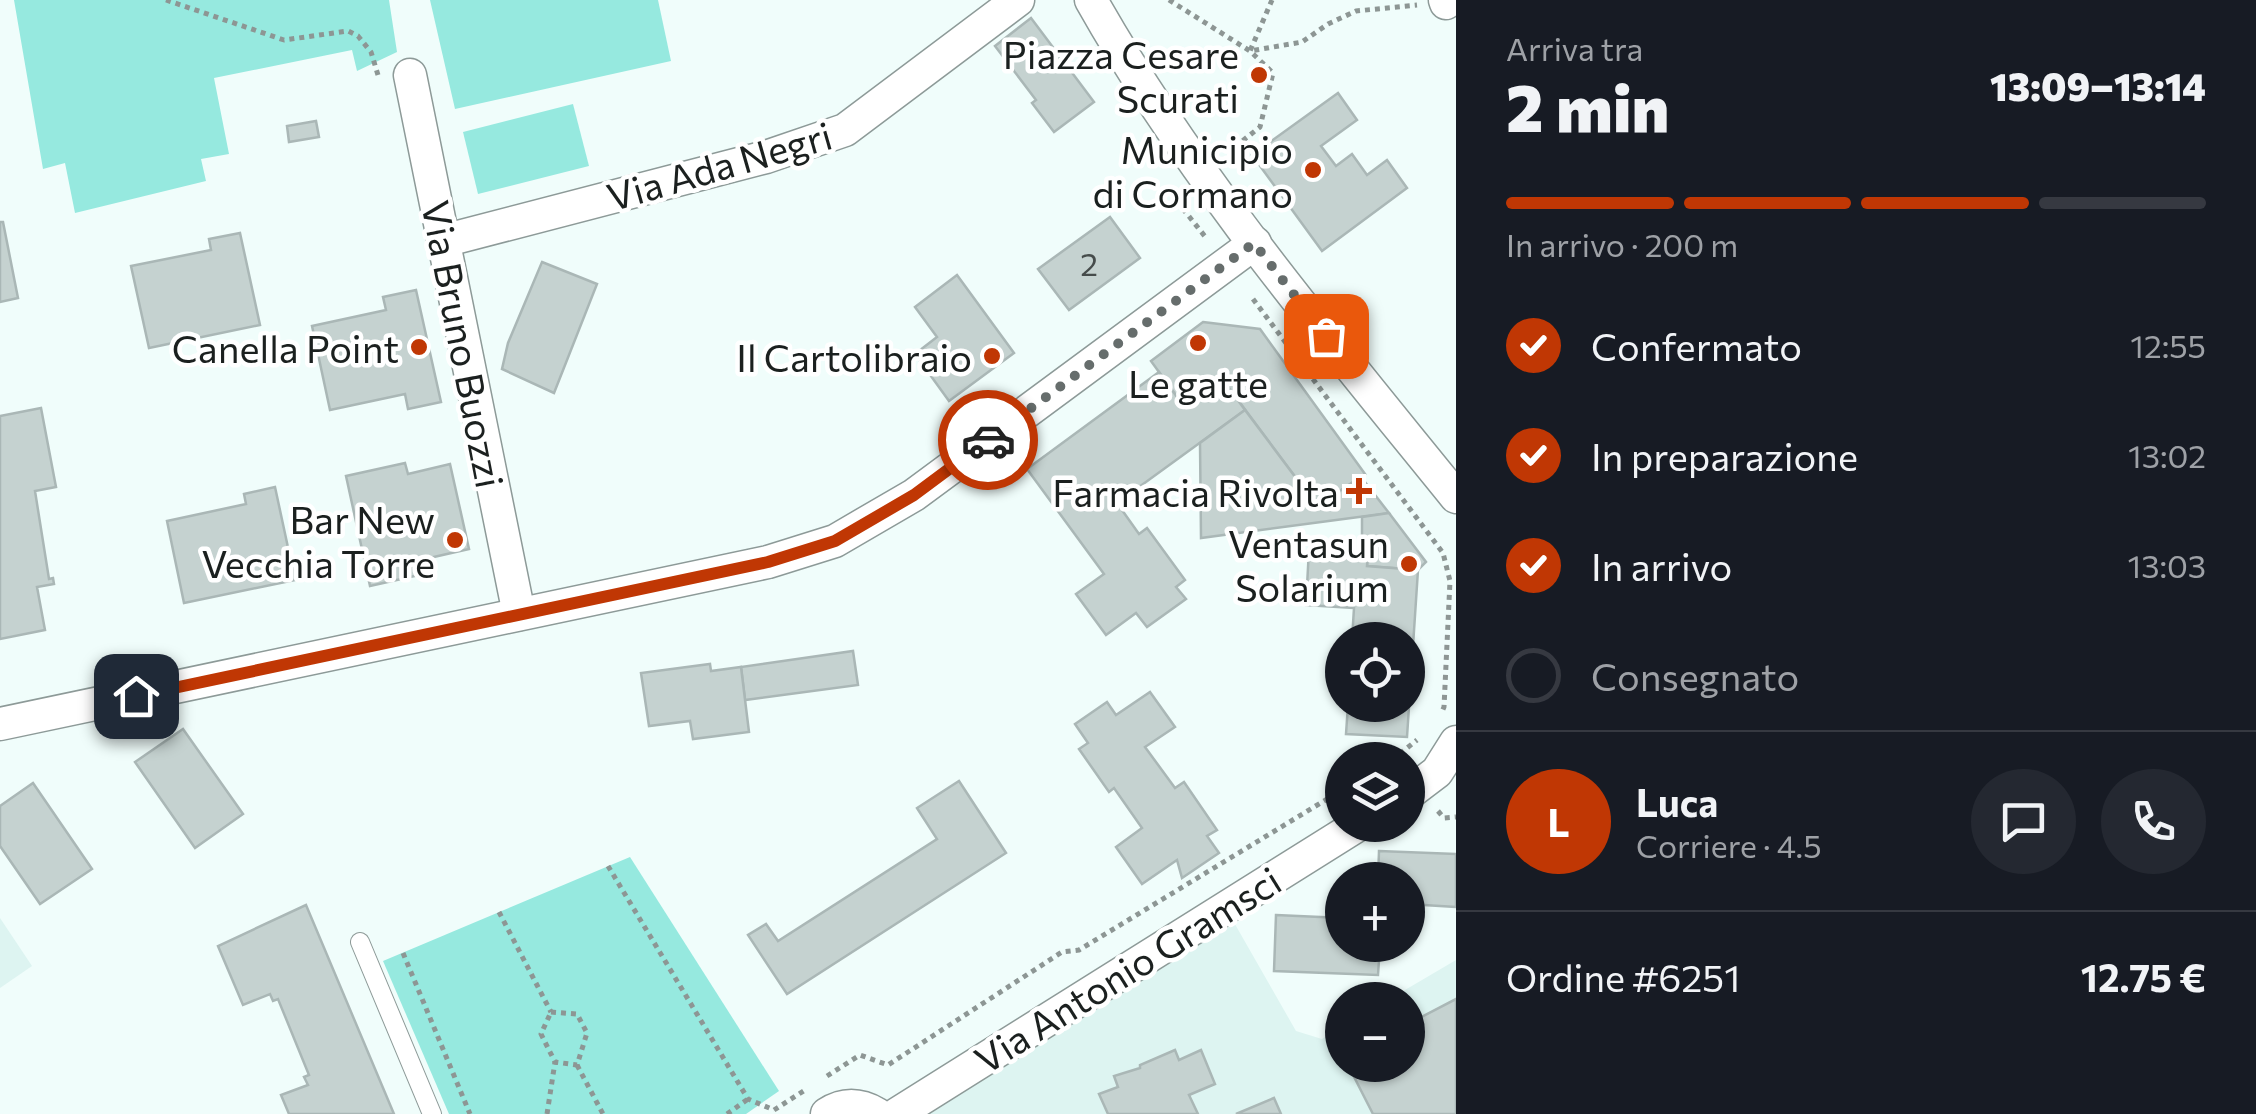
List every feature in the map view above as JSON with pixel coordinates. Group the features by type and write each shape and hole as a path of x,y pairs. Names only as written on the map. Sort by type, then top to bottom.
{"street":[{"name":"Via Ada Negri","path":"443,241 766,157 845,130 1018,0"},
{"path":"1091,0 1125,60 1254,243 1456,497"},
{"name":"Via Bruno Buozzi","path":"396,78 443,241 519,614"},
{"path":"0,724 768,562 835,541 914,495 1254,243"},
{"path":"1425,781 1437,772 1448,751"},
{"name":"Via Antonio Gramsci","path":"897,1114 1331,842"},
{"path":"827,1114 849,1105 862,1106 877,1114"}],"lane":[{"path":"360,942 432,1114"}],"path":[{"path":"166,0 284,40 348,31 358,36 396,78"},
{"path":"1169,0 1250,51 1273,72 1260,127 1204,171 1176,200 1443,553 1453,581 1444,706 1448,751"},
{"path":"1250,51 1272,0"},
{"path":"1250,51 1302,42 1356,11 1445,1"},
{"path":"1447,568 1456,566"},
{"path":"1416,742 1423,736"},
{"path":"860,1056 888,1065 1062,952 1080,950 1325,800"},
{"path":"608,866 748,1099 774,1112"},
{"path":"499,912 551,1012"},
{"path":"403,953 470,1114"},
{"path":"547,1114 555,1062 541,1034 551,1012"},
{"path":"551,1012 576,1014 586,1033 576,1065 603,1114"},
{"path":"555,1062 576,1065"},
{"path":"727,1114 748,1099"}],"shaded area":[{"path":"14,0 389,0 397,52 357,71 352,50 214,78 229,154 201,159 206,181 75,213 65,163 43,169"},
{"path":"430,0 658,0 671,61 455,109"},
{"path":"573,104 589,166 478,194 463,132"},
{"path":"630,857 779,1091 746,1114 449,1114 383,961"},
{"path":"0,918 32,966 0,988"},
{"path":"1232,919 1296,1031 1325,1037 1325,1082 1425,1082 1425,982 1419,982 1456,960 1456,1114 921,1114"}],"building":[{"path":"1031,18 1094,102 1054,132 1032,103 1036,100 995,46"},
{"name":"Municipio di Cormano","path":"1338,93 1357,120 1321,146 1336,166 1352,154 1367,175 1387,160 1407,188 1322,251 1252,155"},
{"path":"316,121 319,137 289,142 287,126"},
{"path":"1110,217 1140,258 1069,310 1038,269"},
{"path":"0,222 18,298 0,302"},
{"path":"240,233 260,325 149,348 131,266 211,250 209,239"},
{"path":"542,262 597,284 554,393 502,369 508,343"},
{"path":"957,275 1014,353 949,401 915,354 937,337 915,307"},
{"path":"416,290 441,402 408,409 405,394 330,410 312,326 386,310 383,297"},
{"path":"1203,322 1260,329 1365,474 1317,506 1223,380 1185,408 1151,361"},
{"path":"1159,372 1185,408 1223,380 1245,410 1117,503 1139,534 1147,528 1185,580 1176,587 1186,599 1147,627 1136,613 1106,635 1076,594 1104,574 1027,469"},
{"path":"41,408 56,487 35,491 49,579 53,578 54,584 37,587 45,630 0,639 0,416"},
{"path":"1245,410 1317,506 1361,477 1389,513 1201,538 1200,443"},
{"path":"405,463 408,474 450,464 469,549 425,559 428,573 370,586 346,476"},
{"path":"275,487 295,580 184,603 167,521 246,504 244,494"},
{"path":"1389,513 1426,562 1418,570 1367,566 1368,553 1362,553 1362,517"},
{"path":"1309,549 1368,553 1367,566 1418,570 1415,622 1353,622 1354,608 1306,605"},
{"path":"853,651 858,685 745,700 741,667"},
{"path":"710,664 711,671 741,667 749,732 693,739 690,721 649,726 641,673"},
{"path":"1150,692 1175,727 1145,747 1175,788 1184,782 1217,830 1207,836 1219,853 1182,878 1177,860 1142,884 1116,847 1142,828 1114,788 1109,792 1079,749 1088,743 1075,724 1107,702 1116,715"},
{"path":"1347,722 1408,722 1407,737 1346,734"},
{"path":"183,729 243,814 195,848 135,762"},
{"path":"959,781 1006,853 787,994 748,935 766,924 778,941 937,839 917,808"},
{"path":"33,783 92,869 40,904 0,846 0,806"},
{"path":"1379,851 1456,854 1456,907 1425,905 1425,862 1379,862"},
{"path":"306,905 394,1114 289,1114 281,1095 308,1085 304,1077 309,1075 278,999 273,1001 270,994 243,1005 218,946"},
{"path":"1276,915 1325,917 1325,962 1379,962 1378,975 1274,971"},
{"path":"1456,999 1456,1114 1373,1114 1357,1082 1425,1082 1425,1015"},
{"path":"1175,1050 1179,1060 1201,1050 1215,1084 1189,1095 1198,1114 1108,1114 1099,1094 1118,1087 1114,1076"},
{"path":"1274,1098 1281,1114 1236,1114"}],"way so far":[{"path":"988,440 1254,243 1326,336"}],"place":[{"name":"Piazza Cesare Scurati","path":"1259,75"},
{"name":"Municipio di Cormano","path":"1313,170"},
{"name":"Le gatte","path":"1198,343"},
{"name":"Canella Point","path":"419,347"},
{"name":"Il Cartolibraio","path":"992,356"},
{"name":"Farmacia Rivolta","path":"1359,491"},
{"name":"Bar New Vecchia Torre","path":"455,540"},
{"name":"Ventasun Solarium","path":"1409,564"}],"route":[{"path":"136,696 768,562 835,541 914,495 988,440"}]}
